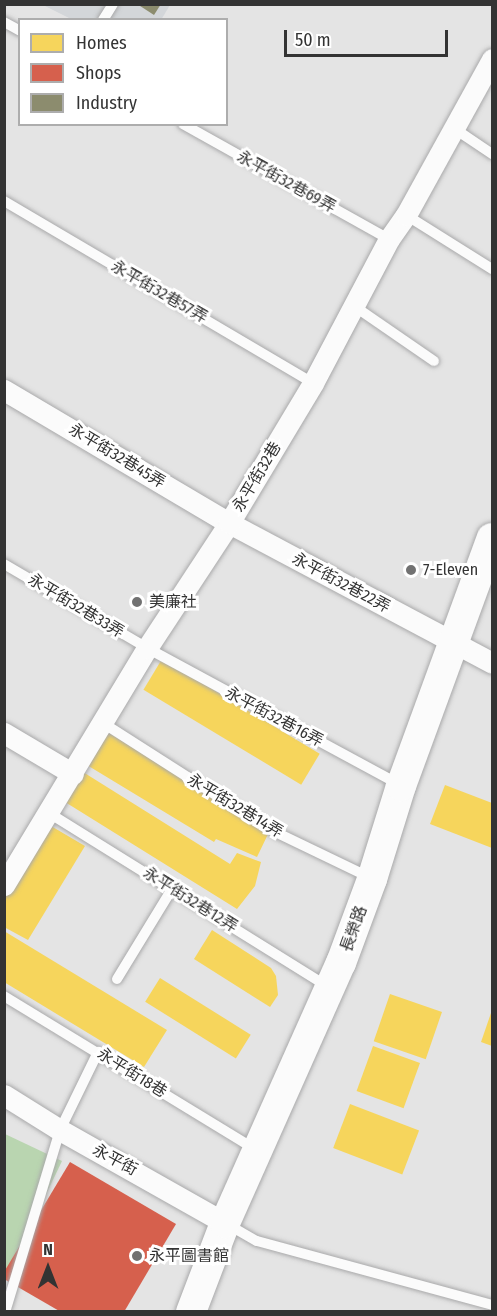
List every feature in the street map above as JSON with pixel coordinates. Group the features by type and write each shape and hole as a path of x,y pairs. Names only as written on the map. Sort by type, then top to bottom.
{"street":[{"name":"永平街32巷","path":"4,885 74,774 147,648 229,523 313,383 389,240 406,215 455,129 492,59"},
{"name":"永平街32巷45弄","path":"4,390 229,523"},
{"name":"永平街32巷22弄","path":"229,523 452,644 492,663"},
{"name":"長榮路","path":"191,1311 225,1223 330,988 372,879 401,786 492,538"},
{"path":"4,733 74,774"},
{"name":"永平街","path":"4,1095 60,1130 225,1223"}],"lane":[{"path":"104,18 113,4"},
{"path":"4,22 18,30"},
{"name":"永平街32巷69弄","path":"187,126 389,240"},
{"path":"455,129 492,154"},
{"name":"永平街32巷57弄","path":"4,201 313,383"},
{"path":"406,215 492,269"},
{"path":"354,306 434,361"},
{"name":"永平街32巷33弄","path":"4,564 147,648"},
{"name":"永平街32巷16弄","path":"147,648 401,786"},
{"name":"永平街32巷14弄","path":"103,723 267,828 372,879"},
{"name":"永平街32巷12弄","path":"49,813 330,988"},
{"path":"117,980 172,889"},
{"name":"永平街18巷","path":"4,996 258,1151"},
{"path":"6,1308 60,1130 98,1052"},
{"path":"225,1223 257,1240 492,1305"}],"shaded area":[{"path":"43,5 170,5 162,18 69,18"}],"green space":[{"path":"5,1134 62,1161 5,1280"}],"building: Homes":[{"path":"162,659 320,754 301,785 143,690"},
{"path":"97,726 270,830 257,857 216,839 214,842 77,759"},
{"path":"75,767 230,864 237,853 261,862 255,886 237,909 57,797"},
{"path":"445,785 492,803 492,848 430,824"},
{"path":"51,826 85,846 28,940 4,927 4,877"},
{"path":"212,930 271,968 276,976 278,995 270,1007 194,959"},
{"path":"4,931 167,1030 144,1067 4,982"},
{"path":"160,978 251,1035 236,1058 145,1002"},
{"path":"390,994 442,1012 426,1059 374,1041"},
{"path":"492,1010 492,1046 481,1042"},
{"path":"373,1046 420,1063 404,1108 357,1091"},
{"path":"350,1104 419,1131 402,1174 333,1148"}],"building: Shops":[{"path":"70,1162 176,1224 124,1312 61,1312 4,1279 4,1272"}],"building: Industry":[{"path":"137,4 161,4 154,15"}],"place":[{"name":"7-Eleven","path":"411,570"},
{"name":"美廉社","path":"137,602"},
{"name":"永平圖書館","path":"137,1256"}]}
